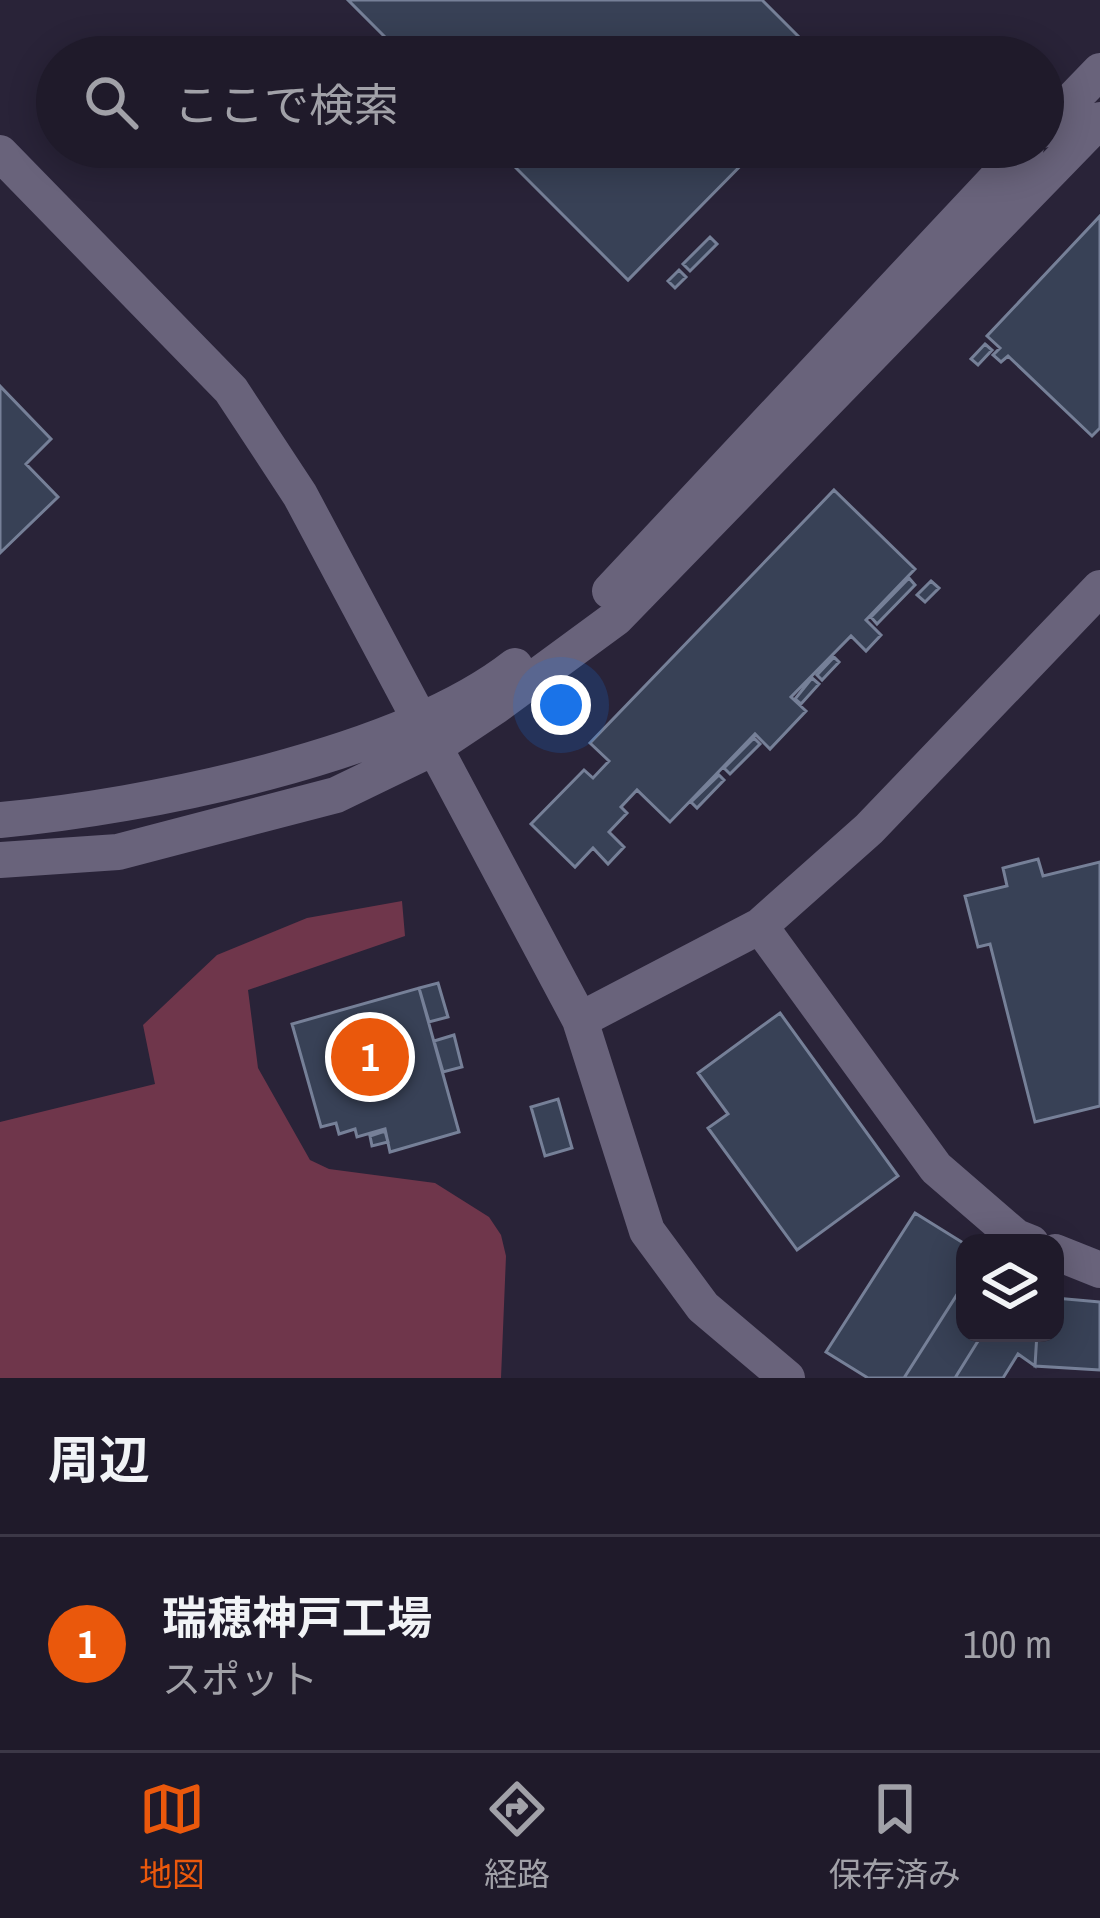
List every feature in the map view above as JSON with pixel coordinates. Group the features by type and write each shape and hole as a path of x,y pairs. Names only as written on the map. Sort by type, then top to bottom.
{"street":[{"path":"1064,108 1100,71"},
{"path":"1064,157 1100,120"},
{"path":"0,153 231,390 300,495 580,1020 647,1231 703,1307 787,1378"},
{"path":"0,860 118,851 336,795 499,679 609,592 1006,168"},
{"path":"0,820 104,811 426,733 616,618 1053,168"},
{"path":"580,1020 760,926 869,829 1100,589"},
{"path":"760,926 936,1168 1013,1234"},
{"path":"1064,1256 1100,1270"}],"shaded area":[{"path":"402,901 405,936 248,990 258,1068 310,1160 329,1169 435,1183 489,1217 501,1235 506,1256 501,1378 0,1378 0,1122 155,1084 143,1025 217,955 307,918"}],"building":[{"path":"348,0 762,0 798,36 384,36"},
{"path":"516,168 738,168 628,280"},
{"path":"1100,216 1100,428 1092,436 1008,356 1001,362 993,355 1000,348 987,336"},
{"path":"710,237 717,244 690,271 683,264"},
{"path":"679,270 686,277 675,288 668,281"},
{"path":"985,344 992,350 978,365 971,359"},
{"path":"0,386 51,439 26,464 58,497 0,553"},
{"path":"834,490 915,569 866,620 881,635 866,651 851,636 791,697 806,711 770,749 755,734 670,822 637,790 621,807 627,813 609,832 624,847 608,864 593,848 575,867 531,824 584,770 593,778 609,761 590,743"},
{"path":"909,578 915,585 877,624 871,617"},
{"path":"931,581 939,588 925,602 917,595"},
{"path":"834,657 839,662 822,680 817,675"},
{"path":"812,678 819,684 801,704 795,699"},
{"path":"754,738 760,744 730,774 724,768"},
{"path":"719,775 724,780 697,808 691,802"},
{"path":"1038,859 1043,876 1100,862 1100,1106 1035,1122 990,944 978,947 965,896 1007,886 1003,868"},
{"path":"438,983 448,1017 429,1022 419,988"},
{"path":"419,988 459,1132 390,1152 385,1129 357,1137 355,1129 339,1134 336,1123 321,1127 292,1024"},
{"path":"780,1013 898,1176 797,1250 708,1128 728,1114 698,1073"},
{"path":"454,1035 462,1067 443,1072 434,1041"},
{"path":"558,1099 572,1148 545,1156 531,1107"},
{"path":"385,1131 388,1142 372,1146 370,1136"},
{"path":"915,1213 956,1238 956,1296 904,1378 868,1378 826,1352"},
{"path":"956,1296 956,1342 977,1342 955,1378 904,1378"},
{"path":"1064,1299 1100,1302 1100,1370 1035,1366 1036,1342 1064,1342"},
{"path":"977,1342 1036,1342 1035,1366 1018,1354 1003,1378 955,1378"}],"place":[{"name":"瑞穂神戸工場","path":"370,1057"}]}
